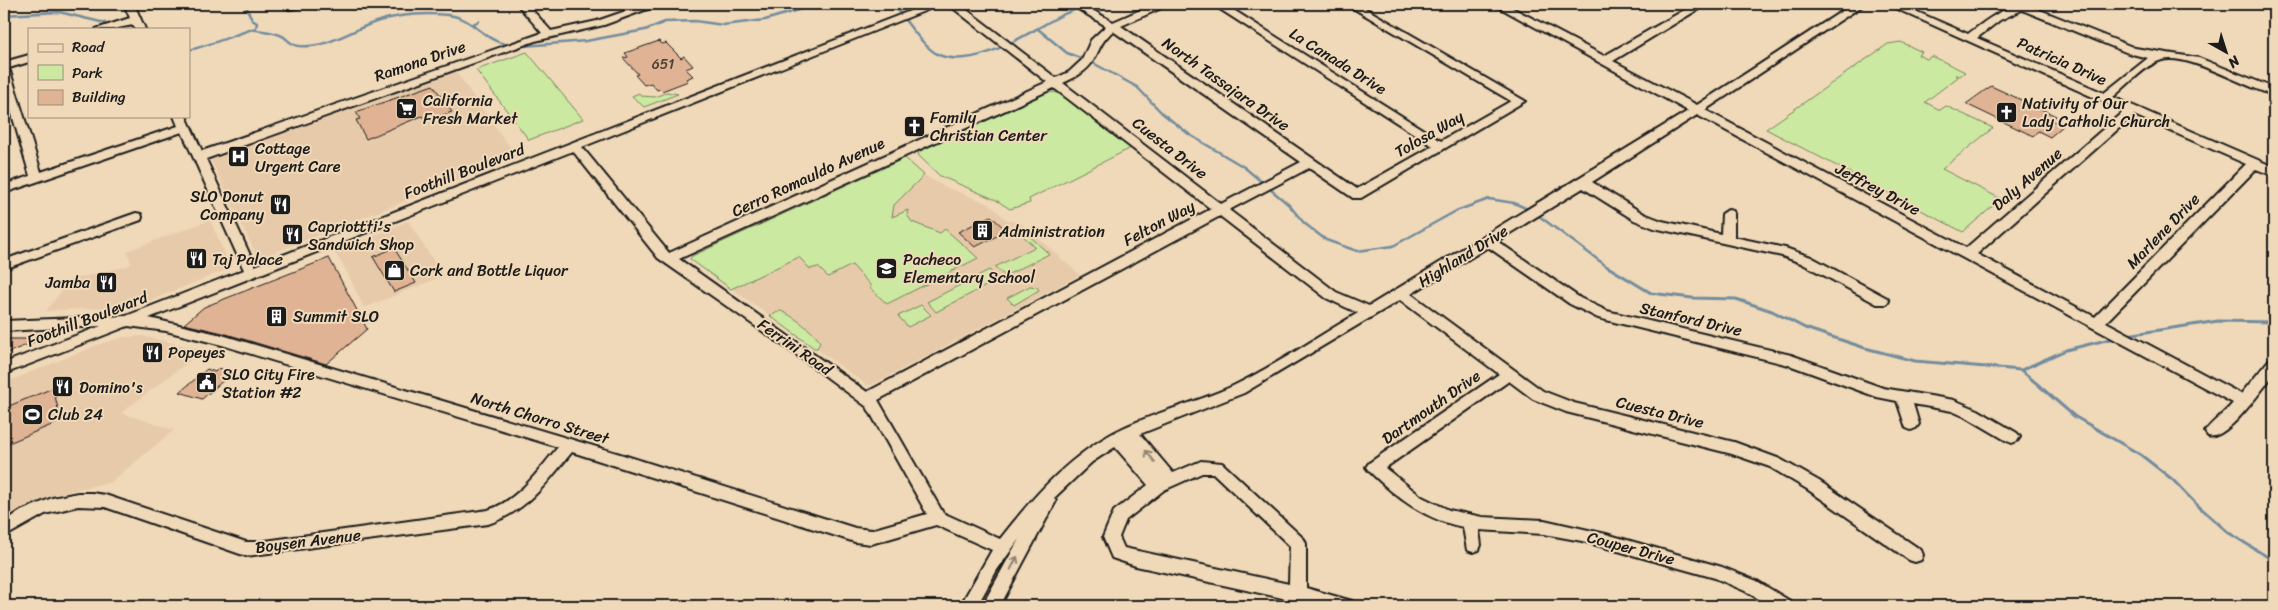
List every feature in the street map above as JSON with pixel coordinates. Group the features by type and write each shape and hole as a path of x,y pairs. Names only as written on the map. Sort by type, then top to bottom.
{"street":[{"path":"129,4 139,25"},
{"path":"283,4 289,6 301,4"},
{"path":"522,4 548,34"},
{"name":"Ramona Drive","path":"198,157 548,34 600,23 656,4"},
{"name":"Foothill Boulevard","path":"4,369 252,274 937,4"},
{"name":"Cuesta Drive","path":"953,4 1057,82 1331,295 1370,312"},
{"name":"North Tassajara Drive","path":"1075,4 1113,26 1357,194"},
{"name":"Cerro Romauldo Avenue","path":"668,259 1073,74 1087,60 1095,42 1113,26 1162,4"},
{"name":"La Canada Drive","path":"1217,4 1441,146"},
{"name":"Tolosa Way","path":"1352,4 1518,101 1357,194"},
{"path":"1604,61 1702,4"},
{"name":"Highland Drive","path":"968,606 1022,521 1085,459 1123,435 1186,409 1243,389 1583,182 1860,4"},
{"name":"Patricia Drive","path":"1891,4 2274,172"},
{"name":"Jeffrey Drive","path":"1506,5 1604,61 2243,402"},
{"path":"1969,38 1996,18 2024,5 2132,51 2195,60 2274,92"},
{"path":"104,28 124,22 139,25"},
{"path":"4,58 28,50"},
{"path":"2105,98 2148,62 2166,56"},
{"path":"28,58 4,67 38,178"},
{"name":"Daly Avenue","path":"1967,254 2132,110"},
{"path":"4,189 38,178 183,122 252,274"},
{"name":"Ferrini Road","path":"575,146 668,259 813,359 872,404 937,518"},
{"name":"Felton Way","path":"866,400 1310,162"},
{"name":"Marlene Drive","path":"2096,324 2254,163"},
{"path":"1583,182 1645,220 1799,257 1882,301"},
{"path":"1727,239 1728,214"},
{"path":"4,265 136,217"},
{"name":"Stanford Drive","path":"1488,241 1575,301 1603,315 1791,360 1864,388 1945,404 1963,410 2012,437"},
{"name":"Cuesta Drive","path":"1401,294 1533,392 1559,404 1734,448 1775,463 1814,485 1915,555"},
{"path":"4,326 131,321"},
{"name":"North Chorro Street","path":"131,321 161,324 222,340 568,446 620,460 855,535 879,536 937,518"},
{"path":"2213,432 2228,420 2274,364"},
{"name":"Dartmouth Drive","path":"1374,468 1508,375"},
{"path":"1903,397 1911,424"},
{"path":"1123,435 1164,483"},
{"name":"Boysen Avenue","path":"4,530 42,508 56,503 83,498 105,501 246,548 258,549 488,517 501,514 513,506 568,446"},
{"path":"1297,593 1298,544 1217,467 1202,467 1164,483 1120,516 1111,537 1118,553 1136,559 1297,593 1346,606"},
{"name":"Couper Drive","path":"1374,468 1412,500 1446,516 1470,521 1542,527 1585,535 1729,575 1753,586 1784,606"},
{"name":"Highland Drive","path":"991,606 1057,486"},
{"path":"937,518 1004,548"},
{"path":"1470,521 1473,545"}],"shaded area":[{"path":"456,72 517,157 258,259 211,160"},
{"name":"Pacheco Elementary School","path":"905,158 924,175 941,185 989,204 1007,220 1020,222 1080,275 872,385 867,385 690,259 692,256"},
{"path":"210,220 231,268 136,306 46,311 70,280 128,266 131,263 127,251"},
{"path":"408,221 443,276 364,308 346,270 335,253"},
{"path":"142,336 204,350 121,413 174,430 111,482 53,495 4,523 4,383 100,344 124,337"}],"green space":[{"path":"1901,42 1922,52 1918,55 1927,59 1932,56 1965,72 1960,76 1955,75 1958,77 1925,102 1940,110 1946,106 1993,128 1942,169 2001,199 1963,232 1766,129 1888,44"},
{"path":"527,52 583,119 529,140 476,70"},
{"path":"667,92 678,94 644,107 632,96 639,93 641,96 655,97"},
{"path":"1049,92 1061,93 1133,147 1029,199 1030,203 1010,209 996,200 940,176 919,156 918,152"},
{"path":"905,158 924,175 894,205 892,217 908,210 907,215 912,222 940,233 945,229 978,258 887,304 869,287 871,286 852,265 828,277 818,267 810,269 799,257 731,289 690,259 692,256"},
{"path":"1024,231 1049,254 1005,276 995,267 1035,247 1020,233"},
{"path":"989,270 999,279 936,312 927,302"},
{"path":"1030,286 1037,287 1039,290 1014,305 1007,298"},
{"path":"921,305 931,315 908,327 898,316"},
{"path":"780,311 796,319 814,334 820,343 817,348 814,348 770,316"}],"building":[{"path":"659,41 662,44 666,43 681,58 684,56 693,66 686,69 693,76 686,79 688,81 662,91 660,89 657,90 651,83 644,85 635,75 638,74 623,58 628,57 625,53"},
{"name":"California Fresh Market","path":"433,85 452,112 426,121 422,116 366,139 356,120 360,119 356,112"},
{"name":"Nativity of Our Lady Catholic Church","path":"1991,86 2056,116 2051,120 2063,126 2050,137 2038,131 2033,136 1966,104"},
{"name":"Administration","path":"991,216 1007,231 975,247 958,232"},
{"name":"Cork and Bottle Liquor","path":"394,248 416,283 394,292 373,257"},
{"name":"Summit SLO","path":"329,258 367,329 326,364 223,333 184,324 204,307"},
{"path":"4,339 39,339 39,340 4,354"},
{"name":"SLO City Fire Station #2","path":"219,368 232,373 202,399 180,392 207,369 215,372"},
{"name":"Club 24","path":"53,388 61,421 4,445 4,408"}],"waterway":[{"path":"245,4 252,20 257,23 256,28 252,29"},
{"path":"524,46 586,41 645,30 665,22 695,21 723,25 765,20 818,4"},
{"path":"893,4 914,32 933,52 954,58 969,57 1002,47 1060,16 1092,4"},
{"path":"4,15 59,12 105,23"},
{"path":"252,29 277,34 284,37 290,43 299,46 309,46 330,41 387,19 440,14 465,20 490,38 505,44"},
{"path":"473,24 479,21"},
{"path":"190,50 252,29"},
{"path":"1038,29 1067,53 1093,63 1137,87 1162,113 1190,135 1244,167 1289,205 1304,223 1326,240 1357,251 1393,246 1456,211 1489,199 1514,203 1530,210"},
{"path":"1535,213 1609,268"},
{"path":"1608,267 1651,293 1692,298 1736,299 1772,311 1805,328 1865,348 1915,361 2021,370"},
{"path":"2127,335 2218,321 2274,322"},
{"path":"2021,370 2066,350 2114,338"},
{"path":"2021,370 2074,416 2141,455 2173,480 2196,504 2229,533 2274,561"}],"place":[{"name":"California Fresh Market","path":"407,109"},
{"name":"Nativity of Our Lady Catholic Church","path":"2006,112"},
{"name":"Family Christian Center","path":"914,126"},
{"name":"Cottage Urgent Care","path":"239,157"},
{"name":"SLO Donut Company","path":"280,205"},
{"name":"Administration","path":"983,231"},
{"name":"Capriottti's Sandwich Shop","path":"292,235"},
{"name":"Taj Palace","path":"196,259"},
{"name":"Pacheco Elementary School","path":"887,268"},
{"name":"Cork and Bottle Liquor","path":"394,270"},
{"name":"Jamba","path":"106,282"},
{"name":"Summit SLO","path":"277,316"},
{"name":"Popeyes","path":"152,352"},
{"name":"SLO City Fire Station #2","path":"206,383"},
{"name":"Domino's","path":"63,387"},
{"name":"Club 24","path":"32,414"}]}
